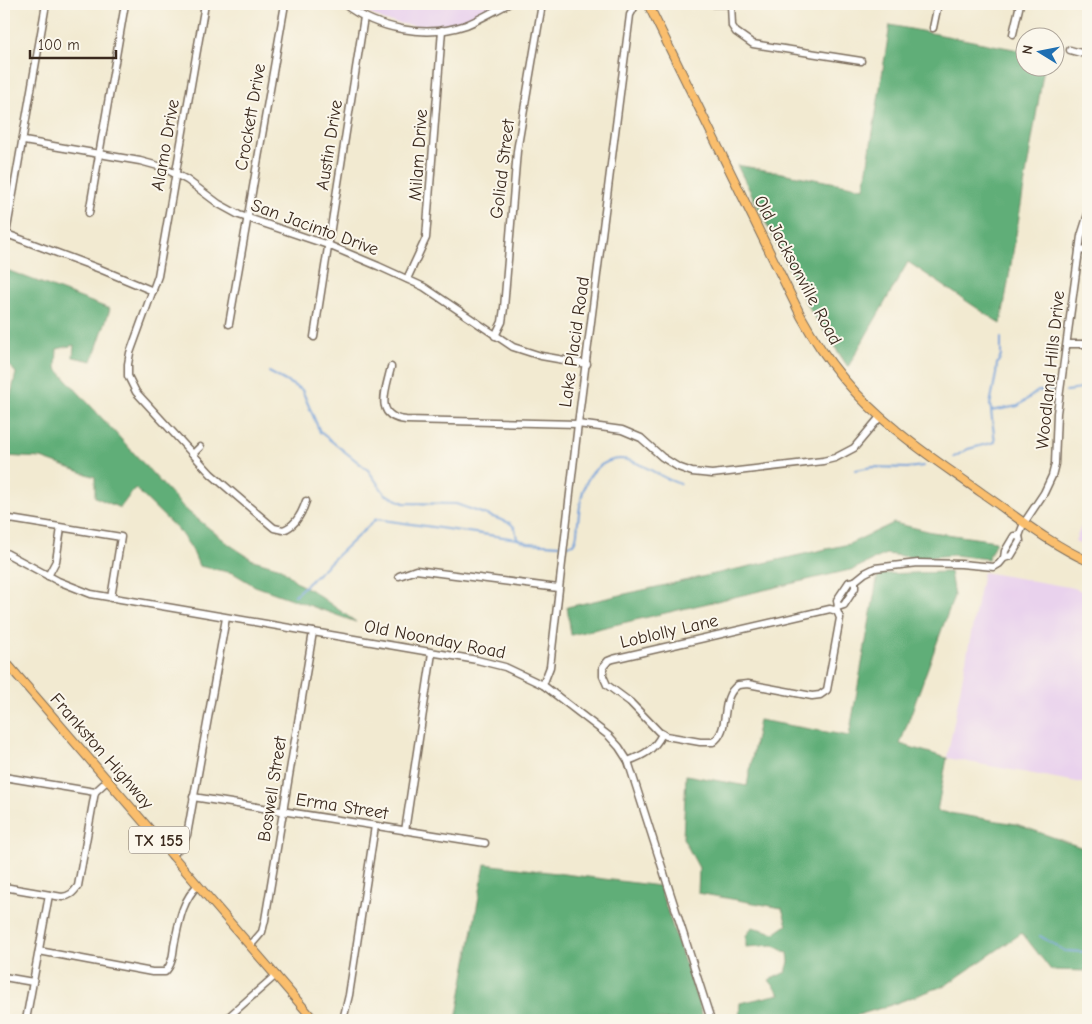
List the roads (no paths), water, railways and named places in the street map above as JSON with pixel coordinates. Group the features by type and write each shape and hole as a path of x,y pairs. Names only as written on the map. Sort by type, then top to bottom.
{"main road":[{"name":"Old Jacksonville Road","path":"648,4 806,325 843,378 880,417 906,438 1024,523 1054,543 1088,561"},
{"name":"Frankston Highway","path":"4,660 314,1020"}],"street":[{"path":"46,4 24,141 5,234 153,291"},
{"path":"89,213 125,4"},
{"name":"Alamo Drive","path":"205,4 158,276 129,357 128,376 136,392 217,479 278,530 287,529 300,517 306,501"},
{"name":"Crockett Drive","path":"229,324 285,4"},
{"path":"344,4 364,16 383,24 401,29 423,31 459,27 508,4"},
{"name":"Goliad Street","path":"495,336 502,322 505,301 517,151 542,4"},
{"name":"Lake Placid Road","path":"543,685 550,667 578,424 630,15 636,4"},
{"path":"714,4 731,4 732,26 736,32 753,44 861,61"},
{"path":"933,28 938,4"},
{"path":"1013,34 1020,4"},
{"name":"Austin Drive","path":"314,337 364,16"},
{"name":"Milam Drive","path":"407,279 426,238 442,30"},
{"path":"1070,50 1088,55"},
{"name":"San Jacinto Drive","path":"24,141 147,162 176,173 223,206 248,218 328,246 407,279 462,311 512,347 533,354 587,364"},
{"name":"Woodland Hills Drive","path":"1024,523 1044,493 1055,464 1057,413 1081,236 1088,214"},
{"path":"1079,250 1088,251"},
{"path":"1067,344 1088,344"},
{"path":"391,367 384,406 392,418 406,420 578,424 628,431 640,438 662,457 678,467 692,472 712,474 835,458 854,448 880,417"},
{"path":"193,454 200,447"},
{"path":"4,518 120,537 111,598"},
{"path":"628,761 649,752 662,734 700,742 713,742 721,734 729,694 738,685 748,684 812,696 824,694 829,686 840,621 840,615 836,608 844,605 855,588 855,581 875,568 918,563 994,567 1004,558 1011,556 1020,541 1019,536 1024,523"},
{"path":"48,576 56,561 61,528"},
{"name":"Old Noonday Road","path":"4,552 48,576 82,591 111,598 477,660 522,673 543,685 609,736 628,761 711,1020"},
{"path":"399,576 416,570 558,588"},
{"name":"Loblolly Lane","path":"662,734 630,702 606,685 602,671 605,663 836,608"},
{"path":"172,856 185,840 226,618"},
{"name":"Boswell Street","path":"250,946 264,928 314,632"},
{"path":"405,831 432,653"},
{"path":"4,777 95,792"},
{"path":"4,887 50,895 68,896 74,893 78,886 95,792 108,780"},
{"name":"Erma Street","path":"193,797 485,843"},
{"path":"343,1020 349,995 375,826"},
{"path":"39,951 152,972 165,972 172,958 182,907 188,896 198,885"},
{"path":"26,1020 50,895"},
{"path":"225,1020 276,975"},
{"path":"4,977 33,982"}],"waterway":[{"path":"991,410 990,405 997,364 1001,356 1001,338"},
{"path":"269,372 302,390 320,432 368,470 385,494 404,503 456,504 510,523 515,528 517,539"},
{"path":"1066,391 1088,388"},
{"path":"954,457 968,449 995,442 991,411 1018,406 1038,391 1056,390"},
{"path":"568,545 573,544 576,540 581,500 585,486 591,474 607,462 618,459 629,460 681,484"},
{"path":"855,470 872,467 907,468 923,466"},
{"path":"295,595 376,519 517,539 528,543 560,545"},
{"path":"1040,936 1065,951 1088,952"}]}
